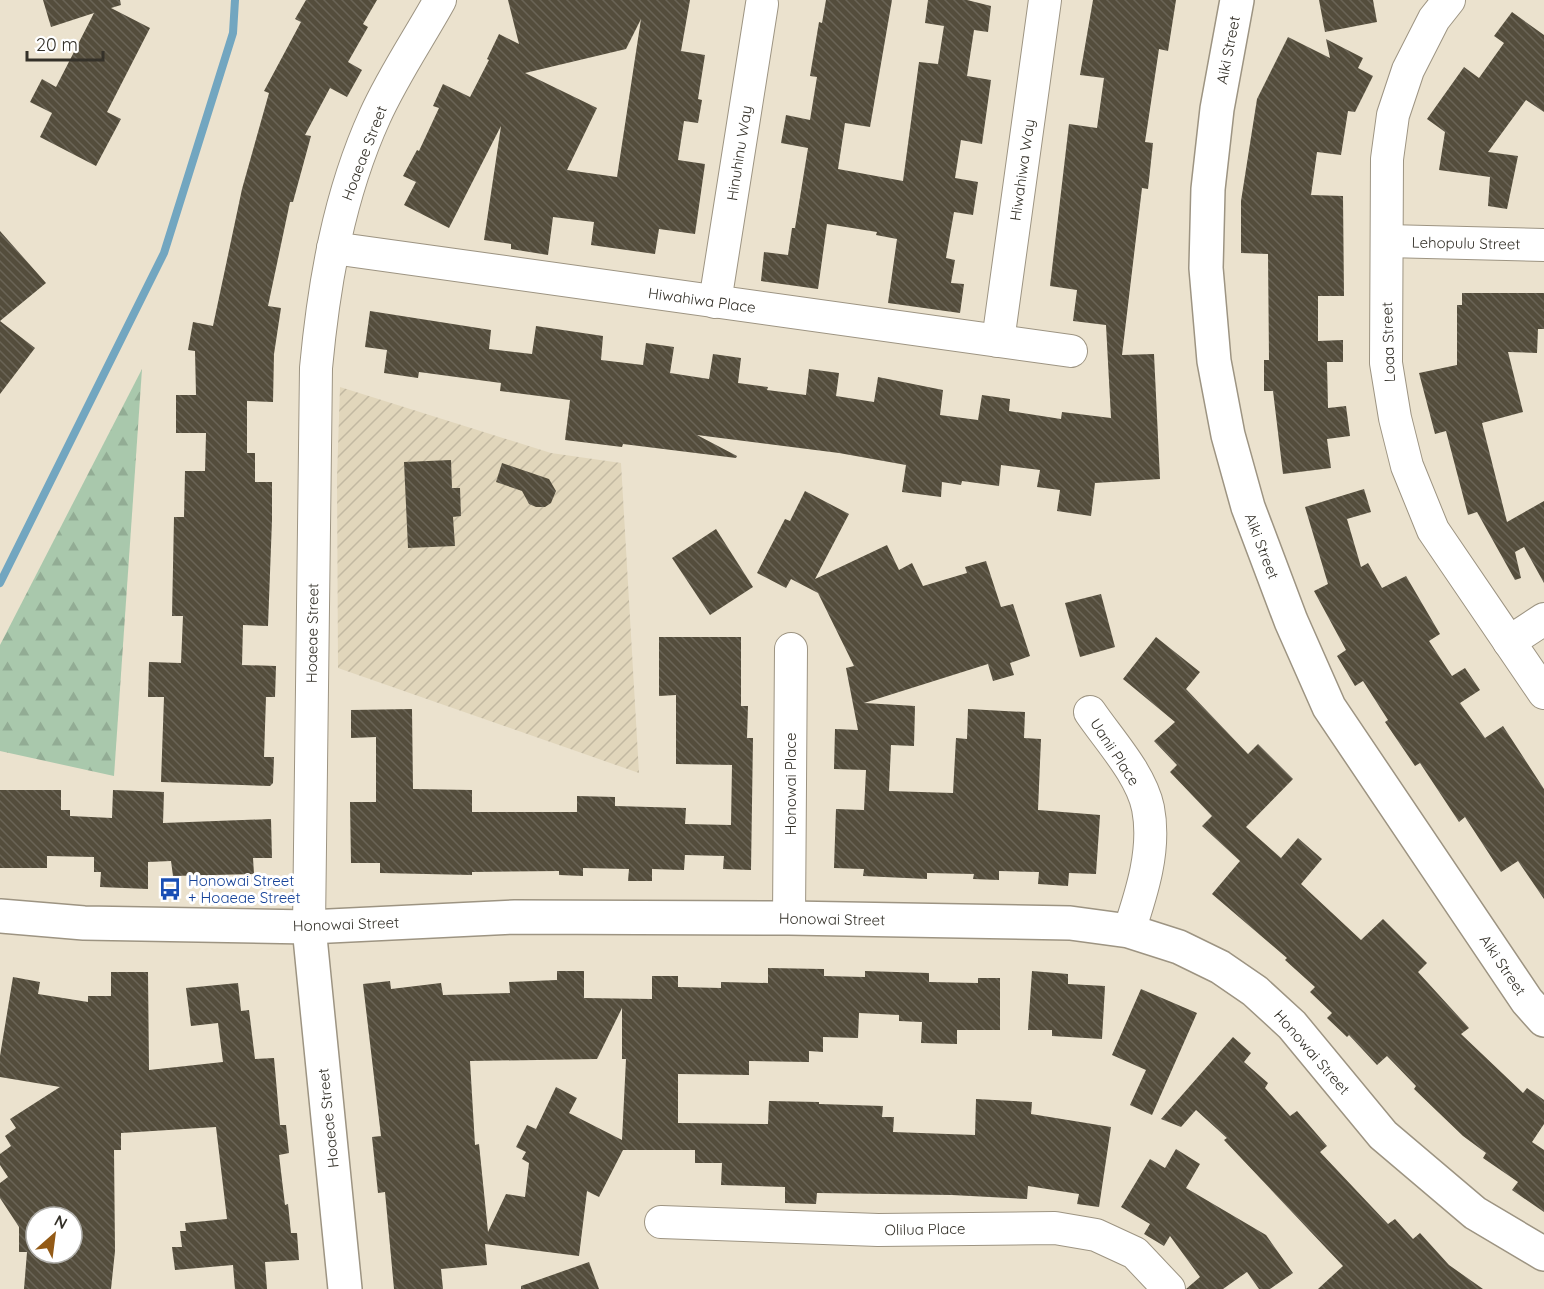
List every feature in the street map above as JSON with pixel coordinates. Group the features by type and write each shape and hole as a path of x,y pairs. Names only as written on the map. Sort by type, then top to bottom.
{"street":[{"name":"Hoaeae Street","path":"345,1289 309,927 316,369 322,308 333,248 349,188 375,115 440,0"},
{"name":"Hiwahiwa Way","path":"998,340 1046,0"},
{"name":"Aiki Street","path":"1237,0 1217,109 1208,189 1206,268 1214,361 1228,435 1248,507 1291,621 1329,707 1527,1001 1544,1020"},
{"name":"Loaa Street","path":"1449,0 1434,19 1408,70 1393,115 1387,159 1386,363 1395,418 1407,466 1433,530 1544,693"},
{"name":"Hinuhinu Way","path":"715,302 762,4"},
{"name":"Lehopulu Street","path":"1387,241 1544,245"},
{"name":"Hiwahiwa Place","path":"333,248 1071,351"},
{"path":"1509,642 1544,619"},
{"name":"Honowai Place","path":"789,918 791,649"},
{"name":"Uanii Place","path":"1090,712 1135,777 1148,806 1150,846 1140,899 1129,931"},
{"name":"Honowai Street","path":"0,916 35,921 84,923 309,927 514,917 789,918 1070,923 1129,931 1179,947 1220,967 1255,991 1292,1025 1383,1135 1475,1213 1544,1254"},
{"name":"Olilua Place","path":"661,1222 878,1230 1055,1228 1096,1235 1135,1253 1169,1289"}],"shaded area":[{"path":"340,387 551,453 621,463 639,773 338,668 337,478"}],"green space":[{"path":"142,369 114,776 0,751 0,645"}],"building":[{"path":"43,0 120,0 121,5 111,8 150,28 107,112 121,119 96,166 40,137 52,113 30,102 42,79 56,87 94,13 51,27"},
{"path":"306,0 377,0 363,24 368,27 348,62 362,70 347,97 330,88 305,135 311,136 293,202 290,202 268,306 281,308 274,354 273,402 247,401 247,453 255,453 255,482 272,482 272,520 268,626 243,625 242,665 276,666 275,697 266,697 264,757 274,757 273,783 270,786 161,782 164,697 148,697 149,662 181,663 183,616 172,616 174,517 184,517 185,471 205,471 206,433 176,433 176,395 196,395 195,351 188,350 193,322 213,326 242,189 269,93 264,91 301,22 295,19"},
{"path":"508,0 690,0 681,51 705,55 698,99 702,100 698,123 684,121 678,160 705,164 695,234 659,229 655,254 591,245 594,222 553,217 548,255 511,249 511,244 484,240 501,126 449,228 404,205 416,182 403,176 417,150 419,151 439,108 433,106 443,84 470,97 499,34 519,44","holes":["641,19 617,177 567,170 597,108 525,73 626,49"]},
{"path":"826,0 892,0 870,127 845,123 838,169 903,181 919,62 938,64 944,26 925,23 928,0 967,0 991,6 988,32 974,30 967,76 991,80 982,144 961,140 955,178 978,182 973,215 954,212 946,258 955,260 951,283 964,284 960,313 888,303 897,239 876,235 877,232 827,224 818,289 761,281 764,252 788,255 792,228 795,228 808,148 781,143 786,115 810,120 817,77 810,76 819,22 822,23"},
{"path":"1093,0 1176,0 1168,51 1159,49 1145,142 1153,143 1148,189 1142,188 1122,355 1154,354 1160,479 1095,483 1091,516 1057,511 1060,490 1037,487 1040,470 1001,465 999,486 962,481 961,485 942,482 941,497 902,492 906,465 839,453 697,435 737,456 736,458 623,444 622,447 565,440 570,400 500,391 501,383 419,372 418,378 384,373 387,350 365,347 370,311 491,330 489,349 532,354 536,326 603,336 601,360 643,365 646,343 674,347 670,373 709,379 713,354 741,358 738,383 768,387 767,390 806,395 809,369 839,373 836,396 874,402 878,377 943,390 940,415 978,420 982,395 1010,399 1009,411 1061,419 1062,412 1111,418 1106,325 1073,321 1077,290 1050,286 1069,124 1097,128 1104,78 1080,75"},
{"path":"1319,0 1373,0 1377,22 1325,32"},
{"path":"1512,12 1544,35 1544,112 1526,100 1488,152 1518,156 1507,209 1488,206 1490,177 1439,170 1445,132 1427,119 1464,67 1479,78 1504,43 1494,36"},
{"path":"1288,37 1330,58 1326,39 1363,58 1358,68 1373,76 1355,112 1348,111 1341,155 1317,152 1311,195 1343,196 1344,296 1318,296 1318,341 1343,340 1343,362 1327,362 1328,408 1346,406 1350,436 1327,439 1331,468 1283,474 1273,391 1264,391 1264,360 1269,360 1268,254 1241,253 1241,201 1257,99"},
{"path":"0,231 46,283 0,321"},
{"path":"1462,293 1544,293 1544,329 1538,329 1537,353 1508,352 1523,412 1482,423 1507,522 1544,501 1544,583 1524,547 1515,552 1521,578 1515,580 1477,512 1468,515 1446,431 1435,434 1419,373 1457,365 1457,305 1462,305"},
{"path":"0,321 35,348 0,394"},
{"path":"451,460 452,488 460,488 461,516 453,517 455,546 408,548 404,462"},
{"path":"502,463 549,479 556,491 551,503 545,507 536,507 529,504 522,491 496,482"},
{"path":"1364,489 1371,512 1347,519 1361,567 1368,563 1382,588 1406,576 1440,634 1429,641 1452,676 1465,668 1480,690 1460,703 1485,738 1503,726 1544,789 1544,899 1518,861 1501,872 1465,817 1459,822 1420,763 1415,766 1385,722 1388,720 1363,681 1355,686 1337,656 1346,650 1314,591 1328,584 1305,507"},
{"path":"805,491 849,514 815,579 887,545 899,570 912,563 923,586 967,573 965,567 986,561 1001,607 1013,604 1030,656 1010,663 1014,675 993,681 988,664 864,703 915,706 914,746 891,745 889,791 953,793 956,738 967,739 968,709 1025,712 1024,738 1041,739 1038,810 1100,815 1096,874 1069,873 1068,886 1038,884 1039,872 999,871 999,880 973,879 974,874 927,873 927,879 863,876 864,869 834,868 836,809 864,810 866,770 834,769 835,729 858,730 846,668 854,666 818,593 791,579 786,588 757,573 785,519 790,521"},
{"path":"716,529 753,587 710,615 672,558"},
{"path":"1101,594 1115,647 1080,657 1065,603"},
{"path":"659,637 741,637 741,706 748,706 747,738 753,738 751,870 723,869 724,856 685,855 684,870 652,869 652,881 628,881 629,869 583,868 583,876 559,875 559,871 472,872 472,875 380,873 380,863 351,863 350,802 376,802 376,737 351,738 351,710 412,709 413,789 472,790 472,812 577,812 577,796 615,797 615,806 686,808 685,824 731,825 732,765 676,764 676,695 659,696"},
{"path":"1156,637 1200,672 1186,689 1248,754 1258,744 1293,779 1246,827 1281,858 1298,838 1322,859 1301,884 1361,940 1383,919 1427,963 1418,972 1469,1028 1461,1034 1523,1093 1527,1088 1544,1100 1544,1124 1532,1142 1544,1150 1544,1212 1512,1190 1518,1182 1483,1158 1486,1153 1463,1136 1414,1089 1416,1086 1387,1056 1377,1065 1349,1035 1347,1037 1327,1018 1332,1013 1310,992 1315,987 1285,960 1287,958 1212,894 1240,861 1202,826 1212,816 1170,772 1177,765 1154,741 1175,722 1123,679"},
{"path":"0,790 61,790 61,810 70,810 70,816 112,818 113,790 164,792 163,823 271,819 272,858 253,858 254,874 173,876 171,861 148,862 148,889 100,887 101,872 94,872 94,857 47,856 47,868 0,868"},
{"path":"768,968 824,969 824,976 865,977 865,971 929,973 929,982 978,983 978,978 1000,978 1000,1030 957,1030 957,1044 921,1043 922,1022 899,1021 899,1015 859,1013 858,1038 823,1037 823,1052 809,1051 809,1062 749,1061 749,1075 678,1074 678,1123 768,1124 769,1101 819,1102 819,1104 883,1106 882,1117 894,1117 893,1132 975,1135 976,1099 1032,1102 1031,1114 1111,1127 1099,1207 1077,1204 1079,1194 1028,1186 1027,1199 952,1195 817,1193 816,1204 785,1203 785,1187 721,1185 722,1163 695,1163 695,1150 623,1150 599,1197 587,1191 579,1256 485,1244 487,1265 441,1269 443,1289 394,1289 385,1192 378,1193 372,1137 381,1136 363,984 390,981 391,989 441,983 443,995 510,993 509,982 557,980 557,971 584,971 584,998 652,999 652,976 678,976 678,987 721,988 721,982 768,983","holes":["622,1008 622,1059 626,1059 622,1140 569,1113 577,1098 556,1087 536,1129 527,1125 516,1147 526,1152 522,1159 529,1163 525,1197 506,1194 488,1232 479,1144 475,1145 470,1061 597,1059"]},
{"path":"1032,971 1068,974 1068,984 1105,986 1102,1039 1052,1036 1052,1030 1028,1030"},
{"path":"111,972 148,972 149,1070 223,1062 218,1023 191,1026 186,988 238,983 241,1011 249,1010 255,1059 274,1058 280,1125 286,1125 289,1153 279,1155 285,1205 288,1204 291,1233 297,1233 299,1260 265,1262 267,1289 235,1289 233,1265 175,1270 172,1247 182,1247 180,1231 186,1231 185,1223 227,1219 216,1127 121,1133 121,1150 114,1150 115,1251 111,1289 24,1289 26,1265 84,1265 84,1205 24,1205 24,1252 19,1252 19,1227 0,1198 0,1183 8,1177 0,1165 0,1154 11,1146 5,1136 16,1128 10,1119 60,1087 0,1077 0,1056 13,977 40,982 38,994 88,1002 88,996 111,996"},
{"path":"1141,989 1197,1013 1152,1115 1130,1105 1146,1070 1112,1055"},
{"path":"1233,1037 1251,1053 1244,1062 1268,1083 1265,1088 1290,1116 1297,1111 1327,1146 1320,1152 1388,1224 1395,1219 1413,1239 1420,1233 1449,1265 1483,1289 1318,1289 1343,1266 1224,1140 1227,1138 1196,1110 1181,1127 1161,1119"},
{"path":"1176,1149 1200,1164 1186,1188 1266,1235 1293,1273 1270,1289 1259,1289 1247,1272 1223,1289 1186,1289 1200,1277 1170,1236 1164,1246 1144,1234 1150,1224 1121,1207 1150,1159 1165,1168"},
{"path":"589,1262 599,1289 521,1289 521,1286"}],"waterway":[{"path":"0,583 164,253 233,33 235,0"}],"place":[{"name":"Honowai Street + Hoaeae Street","path":"170,889"}]}
